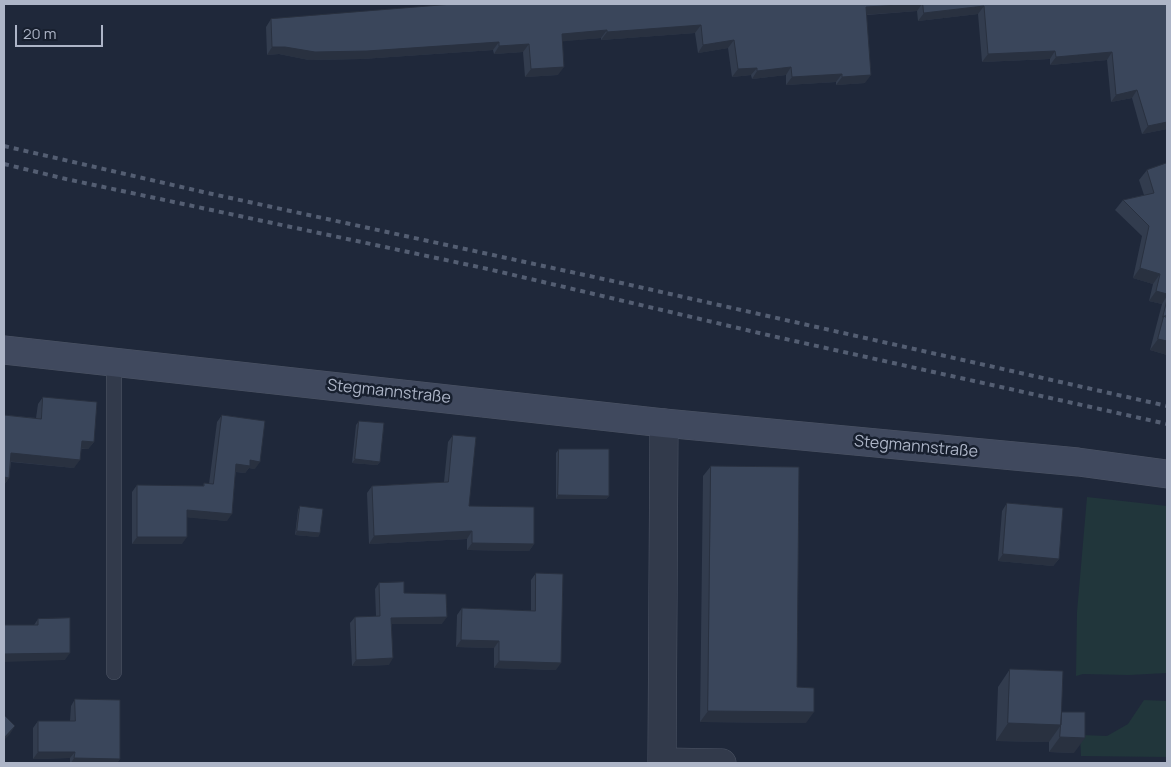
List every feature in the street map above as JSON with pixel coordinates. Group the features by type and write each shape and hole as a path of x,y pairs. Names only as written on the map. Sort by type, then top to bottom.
{"main road":[{"name":"Stegmannstraße","path":"4,350 664,423 1068,461 1167,474"}],"street":[{"path":"664,423 662,763 722,763"}],"lane":[{"path":"114,361 114,672"}],"green space":[{"path":"1087,497 1167,506 1167,673 1129,675 1083,674 1076,676 1077,612"},
{"path":"1144,700 1167,701 1167,757 1081,756 1080,735 1107,736 1128,724"}],"building":[{"path":"453,4 916,4 866,7 871,75 842,77 842,74 792,77 791,67 757,71 757,68 738,69 734,40 703,45 701,25 562,34 564,67 531,69 529,44 499,46 499,42 367,51 315,52 285,47 272,47 271,19"},
{"path":"923,4 1167,4 1167,122 1148,126 1137,90 1116,95 1112,52 1056,57 1055,51 988,54 984,6 924,13"},
{"path":"1167,163 1167,294 1156,291 1160,274 1140,268 1149,226 1123,200 1154,193 1147,170"},
{"path":"1167,300 1167,315 1163,317"},
{"path":"1164,316 1167,318 1167,341 1158,339"},
{"path":"43,397 97,402 94,442 82,441 80,460 11,453 9,478 4,477 4,415 41,419"},
{"path":"222,415 265,421 260,462 250,460 250,466 236,464 232,514 187,510 187,537 137,537 137,485 204,486 204,483 213,484"},
{"path":"359,421 384,423 380,462 355,459"},
{"path":"453,435 476,437 469,506 534,507 534,544 472,543 472,531 374,536 372,486 448,482"},
{"path":"559,449 609,449 609,496 558,495"},
{"path":"711,466 799,467 797,687 814,688 814,712 708,711"},
{"path":"1007,503 1063,508 1059,559 1003,554"},
{"path":"300,506 323,509 320,533 297,531"},
{"path":"536,573 563,574 561,663 499,661 499,641 461,640 462,608 535,611"},
{"path":"404,582 404,593 446,594 447,617 391,618 393,658 356,660 355,617 380,616 379,583"},
{"path":"70,618 70,653 4,654 4,625 38,625 38,619"},
{"path":"1010,669 1063,671 1061,725 1008,723"},
{"path":"75,699 120,700 120,759 74,758 75,752 38,752 38,721 75,721"},
{"path":"1062,712 1085,712 1085,738 1060,737"},
{"path":"4,715 15,726 4,738"}],"railway":[{"path":"4,146 1167,406"},
{"path":"4,164 66,179 488,269 772,336 1167,424"}]}
